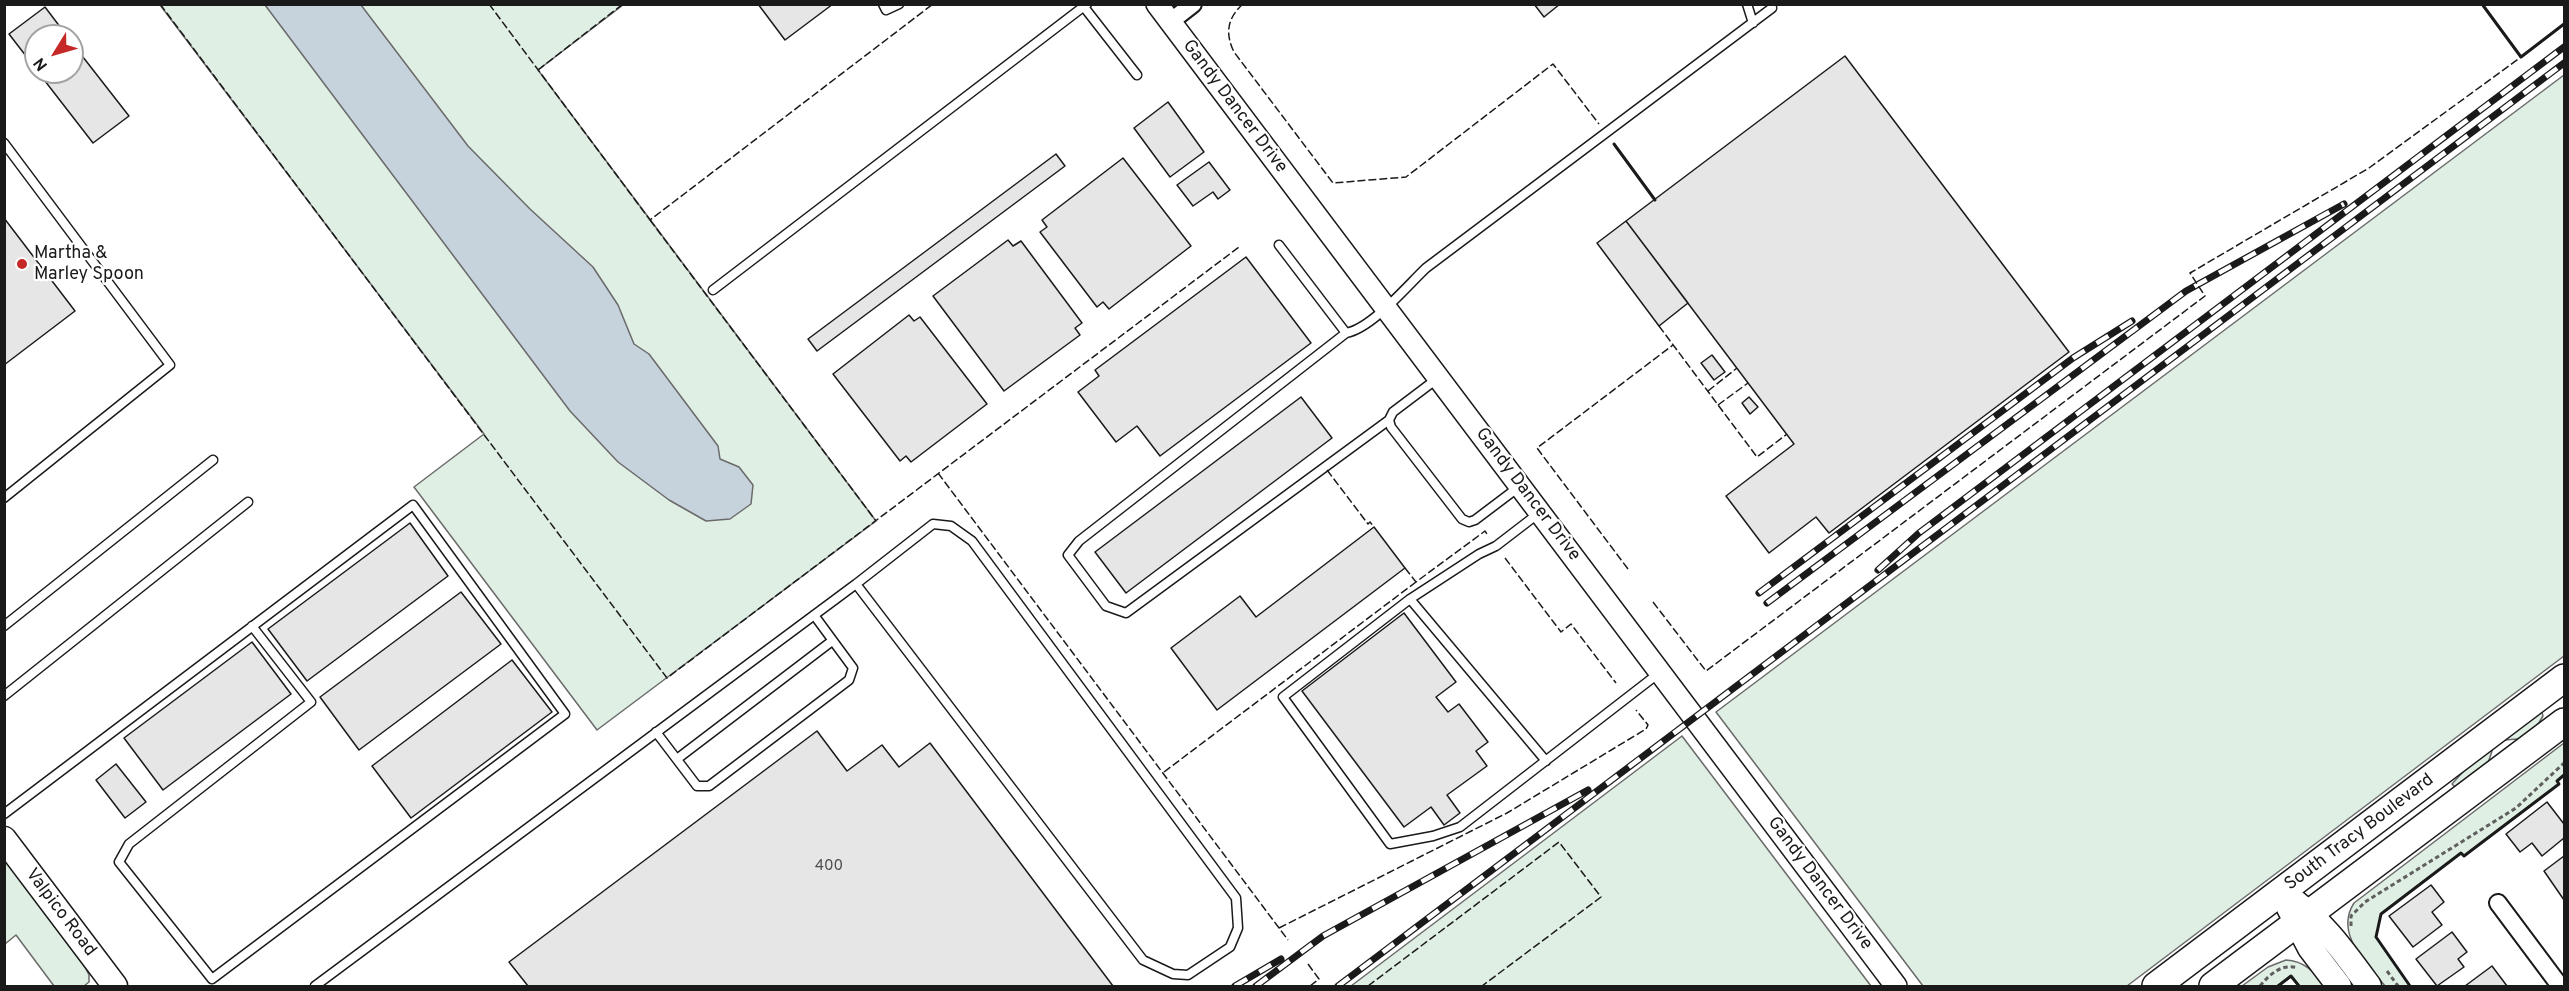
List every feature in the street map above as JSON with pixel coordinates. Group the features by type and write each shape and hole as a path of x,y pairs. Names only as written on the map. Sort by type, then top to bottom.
{"main road":[{"name":"South Tracy Boulevard","path":"2156,987 2565,678"},
{"name":"South Tracy Boulevard","path":"2213,987 2565,722"},
{"name":"Valpico Road","path":"4,839 115,987"},
{"path":"2282,892 2304,918 2330,933 2369,987"},
{"path":"2304,918 2310,948 2339,987"}],"street":[{"name":"Gandy Dancer Drive","path":"1157,4 1896,987"},
{"path":"1170,22 1193,4"},
{"path":"2498,903 2560,987"}],"lane":[{"path":"882,4 886,10 899,4"},
{"path":"1747,4 1753,23"},
{"path":"713,290 1086,6 1137,75"},
{"path":"1438,378 1393,412 1389,420 1126,613 1106,606 1068,555 1079,542 1346,333 1356,330 1385,308 1426,268 1773,8"},
{"path":"4,143 170,365 4,498"},
{"path":"1279,245 1346,333"},
{"path":"1389,420 1391,427 1462,519 1470,522 1475,520 1520,486"},
{"path":"4,626 213,460"},
{"path":"4,696 248,502"},
{"path":"4,814 252,626 413,506 565,714 212,979 119,862 129,844 311,702 252,626"},
{"path":"1540,512 1496,546 1479,554 1410,599 1283,697 1390,844 1433,836 1460,827 1659,673"},
{"path":"315,987 856,584 933,524 951,526 972,541 1236,898 1238,928 1230,947 1188,975 1173,974 1143,960 856,584"},
{"path":"1410,599 1546,761"},
{"path":"656,732 697,786 709,786 849,680 853,668 814,615"},
{"path":"677,759 832,641"}],"path":[{"path":"2353,932 2351,916 2365,902 2508,813 2565,763"},
{"path":"2383,966 2398,987"},
{"path":"2260,987 2270,975 2284,967 2300,969"}],"green space":[{"path":"160,5 623,5 538,70 876,521 597,730 414,487 484,434"},
{"path":"2564,75 2564,656 2127,986 1923,986 1716,712"},
{"path":"2541,709 2543,716 2537,726 2521,742 2517,739 2505,740 2503,738"},
{"path":"1682,736 1871,986 1351,986"},
{"path":"2564,743 2564,775 2557,781 2559,784 2464,856 2461,853 2381,914 2376,937 2410,986 2385,986 2362,958 2350,937 2349,915 2354,903"},
{"path":"2493,748 2488,763 2458,790 2452,784 2470,764"},
{"path":"4,859 85,967 89,975 89,982 84,986 54,986 16,935 5,944"},
{"path":"2286,960 2304,965 2325,986 2299,986 2291,977 2278,986 2242,986 2268,967"}],"shaded area":[{"path":"265,5 361,5 468,146 530,209 593,267 618,305 634,344 649,354 718,446 720,459 739,467 753,485 751,504 730,519 706,521 669,500 618,462 570,411"}],"building":[{"path":"758,4 833,4 785,40"},
{"path":"1534,4 1560,4 1544,17"},
{"path":"45,7 58,24 24,24 24,53 9,34"},
{"path":"1845,56 2069,352 1829,533 1816,517 1769,553 1726,496 1794,444 1626,221"},
{"path":"84,58 129,116 93,143 47,84 84,84"},
{"path":"1168,102 1204,152 1170,177 1134,128"},
{"path":"1056,154 1065,166 817,351 808,339"},
{"path":"1123,158 1191,246 1109,309 1103,302 1097,307 1040,232 1047,227 1042,220"},
{"path":"1209,162 1230,190 1218,199 1213,192 1193,206 1177,185"},
{"name":"Martha & Marley Spoon","path":"4,218 75,311 4,365"},
{"path":"1626,221 1688,303 1659,326 1597,243"},
{"path":"1008,240 1013,246 1021,241 1082,323 1075,328 1080,335 1004,391 933,296"},
{"path":"1246,257 1311,343 1160,456 1137,426 1116,442 1078,392 1099,376 1095,370"},
{"path":"909,315 914,321 920,317 987,404 911,462 906,456 900,461 833,374"},
{"path":"1712,355 1725,372 1714,380 1701,363"},
{"path":"1301,397 1332,438 1126,593 1095,552"},
{"path":"1749,397 1758,407 1750,414 1742,403"},
{"path":"410,523 448,576 307,681 268,629"},
{"path":"1374,527 1405,568 1217,710 1171,648 1240,596 1256,617"},
{"path":"461,592 501,644 359,750 320,697"},
{"path":"1404,613 1456,682 1436,697 1448,712 1459,704 1488,742 1476,751 1487,766 1447,795 1460,813 1444,825 1431,807 1404,827 1302,691"},
{"path":"252,642 291,694 163,790 124,738"},
{"path":"512,660 552,712 411,818 372,766"},
{"path":"817,731 847,771 882,745 899,767 930,743 1113,986 528,986 509,962"},
{"path":"116,764 146,802 125,818 96,780"},
{"path":"2547,802 2564,824 2564,838 2542,856 2532,843 2520,852 2506,834"},
{"path":"2564,856 2564,900 2544,871"},
{"path":"2431,885 2444,902 2432,912 2442,925 2413,947 2389,916"},
{"path":"2452,932 2467,952 2458,959 2464,967 2437,986 2416,959"},
{"path":"2492,966 2507,986 2465,986"}],"railway":[{"path":"1878,570 1919,533 2564,47"},
{"path":"1338,986 2564,63"},
{"path":"1767,603 2186,291 2344,204"},
{"path":"1759,593 2073,358 2132,321"},
{"path":"1256,986 1323,936 1588,790"},
{"path":"1235,986 1281,959"}],"fence":[{"path":"160,4 667,678 1239,247"},
{"path":"489,4 650,220 933,4"},
{"path":"538,70 623,4"},
{"path":"1243,4 1229,26 1229,39 1234,52 1333,183 1406,177 1553,64 1599,124"},
{"path":"1653,602 1706,671 2205,296 2190,273 2369,168 2521,57"},
{"path":"650,220 876,521"},
{"path":"1659,326 1757,457 1787,434"},
{"path":"1628,569 1537,448 1673,345"},
{"path":"1708,391 1737,368"},
{"path":"1718,405 1748,383"},
{"path":"1327,470 1368,524 1370,522 1374,527"},
{"path":"938,473 1288,940"},
{"path":"1405,568 1416,582 1485,531 1487,534"},
{"path":"1505,558 1561,632 1571,624 1616,683"},
{"path":"1164,772 1416,582"},
{"path":"1279,928 1507,813 1646,729 1648,725 1636,710"},
{"path":"1368,986 1559,842 1601,897 1482,986"},
{"path":"1308,964 1319,979 1310,986"}],"wall":[{"path":"2482,4 2521,57 2564,24"},
{"path":"1614,144 1655,200"},
{"path":"2410,986 2376,937 2381,914 2461,853 2464,856 2559,784 2557,781 2564,775"},
{"path":"2278,986 2291,976 2299,986"}],"place":[{"name":"Martha & Marley Spoon","path":"22,264"}]}
